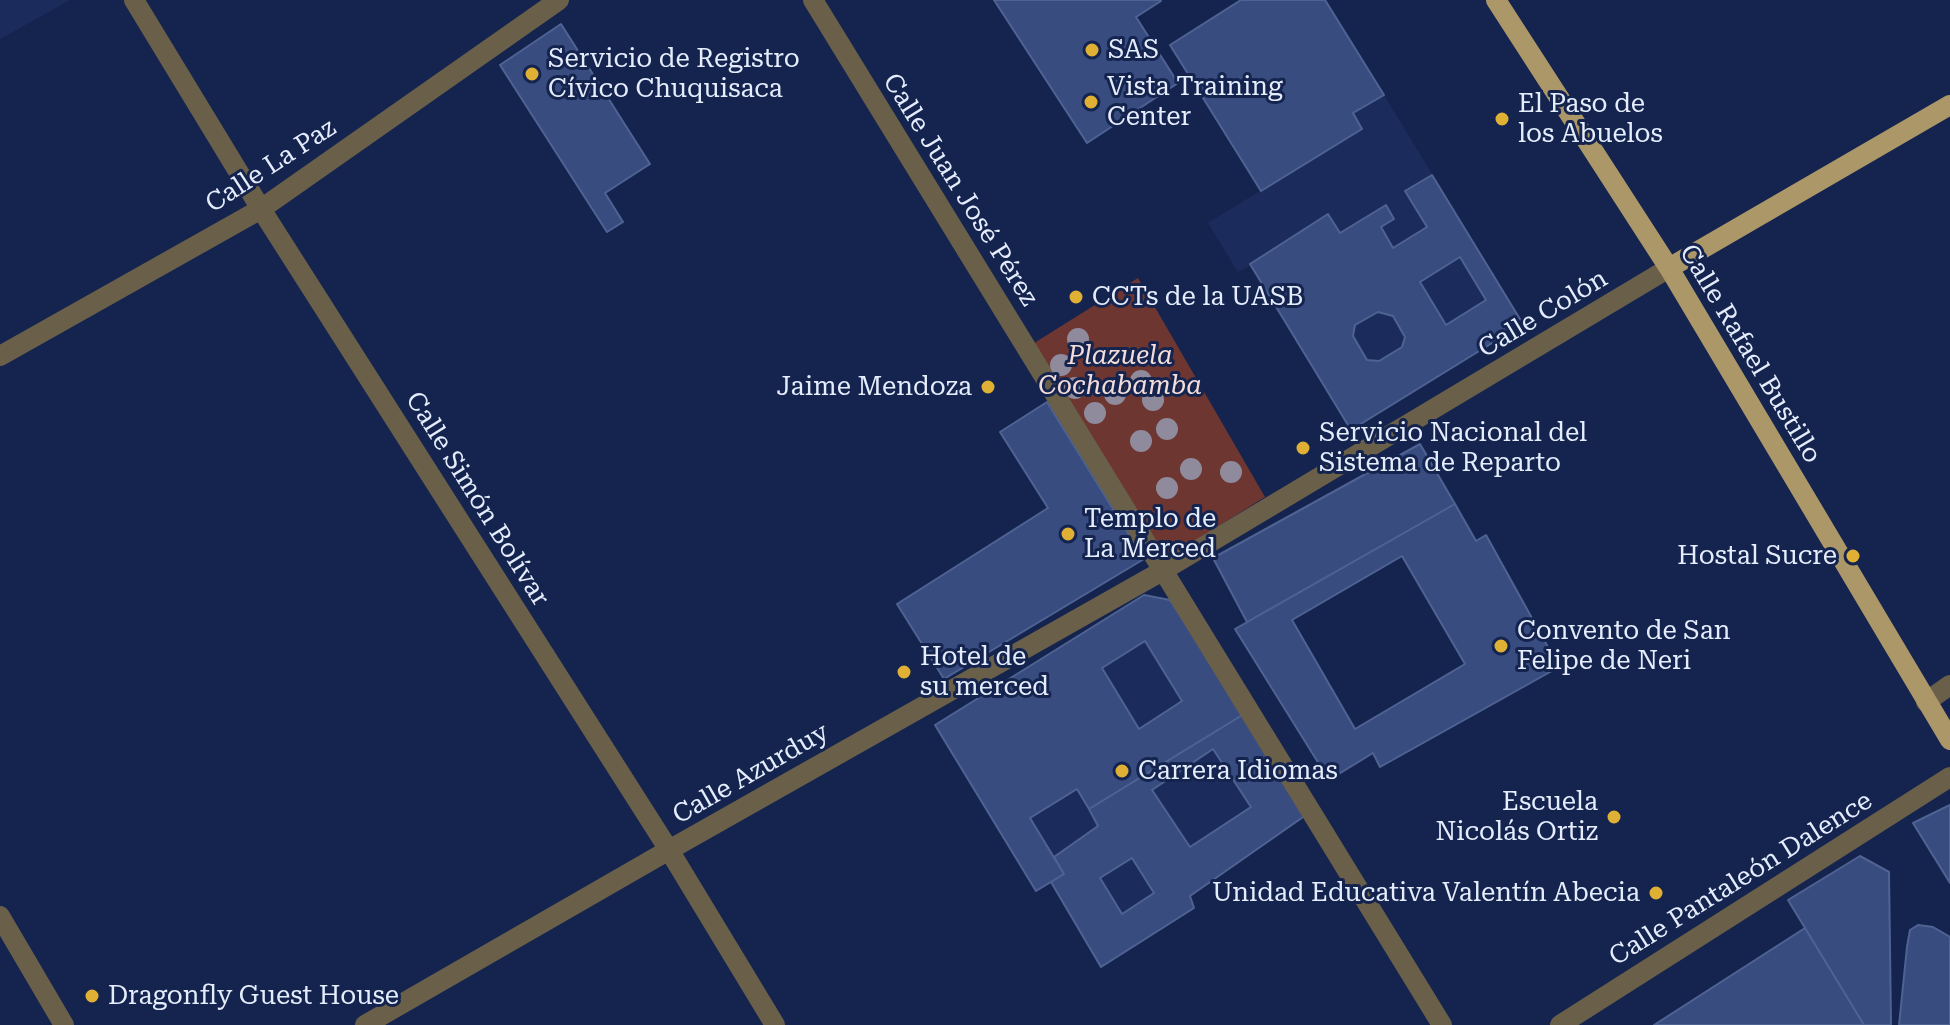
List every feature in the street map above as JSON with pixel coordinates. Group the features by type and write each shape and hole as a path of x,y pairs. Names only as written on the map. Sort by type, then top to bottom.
{"main road":[{"name":"Calle Rafael Bustillo","path":"1496,0 1669,268 1950,740"},
{"name":"Calle Colón","path":"1669,268 1950,105"}],"street":[{"name":"Calle Simón Bolívar","path":"134,0 261,209 669,850 775,1025"},
{"name":"Calle La Paz","path":"0,356 261,209 559,0"},
{"name":"Calle Juan José Pérez","path":"813,0 1442,1025"},
{"name":"Calle Colón","path":"1164,570 1669,268"},
{"name":"Calle Azurduy","path":"365,1025 1164,570"},
{"path":"1926,702 1950,685"},
{"name":"Calle Pantaleón Dalence","path":"1560,1025 1950,777"},
{"path":"0,916 64,1025"}],"shaded area":[{"path":"0,0 70,0 0,39"},
{"path":"1384,95 1523,324 1351,430 1251,265 1238,272 1208,223 1361,129 1353,113"},
{"path":"1144,595 1306,815 1190,896 1194,908 1101,967 1051,883 1036,891 935,725"}],"green space":[{"name":"Plazuela Cochabamba","path":"1138,278 1265,497 1175,553 1165,552 1158,545 1031,345"}],"building":[{"name":"SAS","path":"994,0 1160,0 1136,17 1178,83 1087,143"},
{"path":"1241,0 1325,0 1384,95 1353,113 1362,129 1261,191 1170,45"},
{"path":"561,24 650,164 605,193 623,222 607,232 500,65"},
{"path":"1432,175 1523,324 1351,430 1250,264 1328,214 1340,233 1386,205 1394,219 1381,227 1393,248 1427,227 1405,191","holes":["1460,257 1486,300 1446,325 1420,282","1378,312 1393,316 1405,337 1402,347 1379,361 1367,360 1353,336 1355,325"]},
{"name":"Templo de La Merced","path":"1047,402 1144,559 944,679 897,604 1048,508 1000,432"},
{"path":"1420,444 1455,504 1247,622 1213,558"},
{"name":"Convento de San Felipe de Neri","path":"1455,504 1476,541 1486,535 1559,667 1380,767 1373,753 1329,780 1235,629","holes":["1402,556 1465,664 1355,729 1292,620"]},
{"path":"1144,595 1170,600 1244,714 1089,809 1077,789 1030,818 1064,874 1036,891 935,725","holes":["1145,641 1182,701 1139,729 1102,668"]},
{"path":"1244,714 1306,815 1190,896 1194,908 1101,967 1051,882 1064,874 1054,857 1098,826 1089,809","holes":["1213,749 1251,807 1190,847 1152,790","1132,858 1154,893 1122,914 1100,878"]},
{"path":"1950,805 1950,883 1913,823"},
{"path":"1860,856 1889,872 1891,1025 1864,1025 1788,900"},
{"path":"1918,925 1933,927 1950,937 1950,1025 1899,1025 1910,930"},
{"path":"1805,928 1864,1025 1654,1025"}],"place":[{"name":"SAS","path":"1092,50"},
{"name":"Servicio de Registro Cívico Chuquisaca","path":"532,74"},
{"name":"Vista Training Center","path":"1091,102"},
{"name":"El Paso de los Abuelos","path":"1502,119"},
{"name":"CCTs de la UASB","path":"1076,297"},
{"name":"Jaime Mendoza","path":"988,387"},
{"name":"Servicio Nacional del Sistema de Reparto","path":"1303,448"},
{"name":"Templo de La Merced","path":"1068,534"},
{"name":"Hostal Sucre","path":"1853,556"},
{"name":"Convento de San Felipe de Neri","path":"1501,646"},
{"name":"Hotel de su merced","path":"904,672"},
{"name":"Carrera Idiomas","path":"1122,771"},
{"name":"Escuela Nicolás Ortiz","path":"1614,817"},
{"name":"Unidad Educativa Valentín Abecia","path":"1656,893"},
{"name":"Dragonfly Guest House","path":"92,996"}]}
